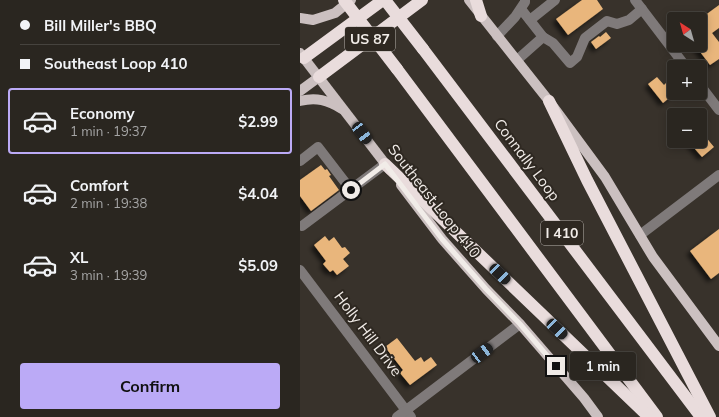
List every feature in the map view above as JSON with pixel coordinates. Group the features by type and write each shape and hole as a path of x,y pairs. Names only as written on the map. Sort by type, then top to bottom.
{"highway":[{"name":"I 410","path":"344,0 657,417"},
{"name":"Connally Loop","path":"384,0 423,49 701,417"},
{"name":"US 87","path":"301,58 384,0"},
{"name":"US 87","path":"319,77 422,0"},
{"path":"476,0 482,16"},
{"path":"549,101 587,180 710,417"},
{"path":"385,164 649,417"}],"main road":[{"path":"300,18 313,20 335,13 351,0"},
{"path":"469,0 549,101 605,177 653,257 719,346"},
{"name":"Southeast Loop 410","path":"301,58 319,77 442,239 486,289 520,324 584,398 598,417"},
{"name":"US 87","path":"300,91 319,77"},
{"path":"300,101 314,98 324,100 346,112"}],"street":[{"path":"530,20 556,0"},
{"path":"635,0 681,60"},
{"path":"523,5 530,20 543,37 553,43 570,63 577,57 585,38 593,31 607,21 617,24 629,20 642,9"},
{"path":"497,36 515,18 523,5"},
{"path":"516,60 543,37"},
{"path":"707,95 719,110"},
{"path":"300,161 318,147 351,190"},
{"path":"301,225 385,164"},
{"path":"640,235 719,175"},
{"name":"Holly Hill Drive","path":"300,270 409,414"},
{"path":"397,417 409,414 520,324"}],"building":[{"path":"582,0 597,0 603,9 568,35 556,19"},
{"path":"719,5 719,28 712,33 719,42 719,59 710,65 700,52 707,52 707,14"},
{"path":"606,32 611,38 596,49 591,42"},
{"path":"657,77 664,85 666,83 667,100 663,103 648,84"},
{"path":"707,138 714,147 702,157 694,148 707,148"},
{"path":"321,165 325,170 327,169 331,175 329,176 339,190 311,211 300,196 300,180"},
{"path":"719,229 719,273 711,279 690,251"},
{"path":"325,236 329,241 334,237 342,248 345,247 350,253 343,259 349,266 337,275 333,270 330,272 323,264 326,261 314,245"},
{"path":"397,338 415,361 421,357 424,362 431,357 437,365 410,385 400,373 403,370 385,347"}],"route":[{"path":"351,190 385,164 442,239 486,289 520,324 556,366"}]}
